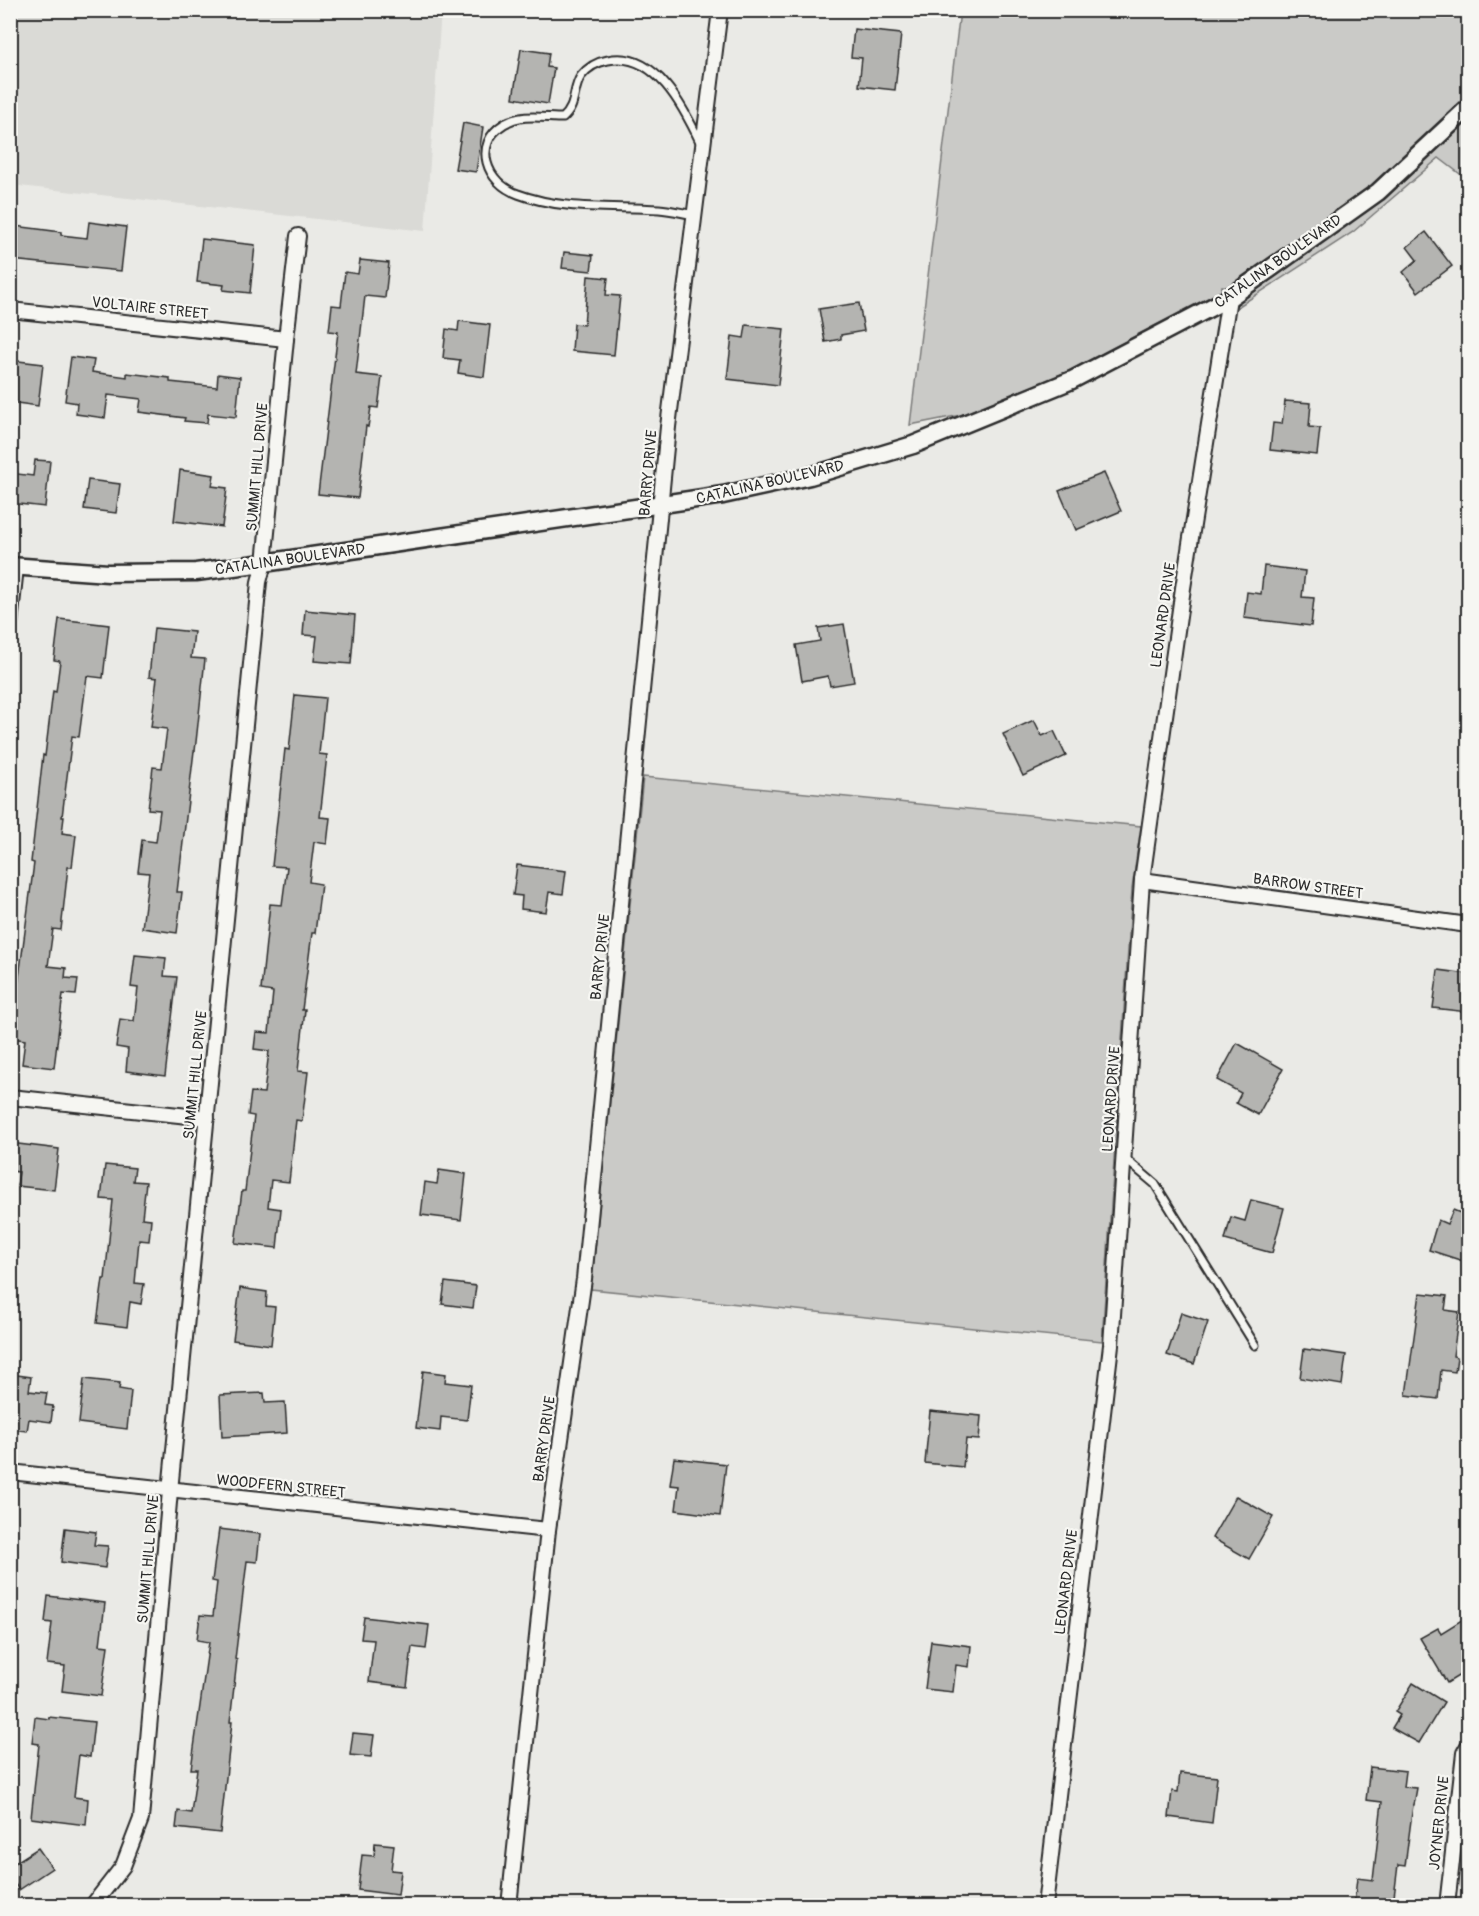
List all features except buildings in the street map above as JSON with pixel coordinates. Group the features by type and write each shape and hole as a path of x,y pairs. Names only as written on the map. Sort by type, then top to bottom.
{"street":[{"name":"BARRY DRIVE","path":"509,1905 548,1530 584,1279 668,427 720,10"},
{"name":"CATALINA BOULEVARD","path":"13,567 108,573 196,572 264,563 723,495 810,476 914,445 1072,380 1229,298 1378,192 1468,108"},
{"name":"SUMMIT HILL DRIVE","path":"92,1905 123,1866 141,1819 170,1491 259,582 264,563 298,236"},
{"name":"LEONARD DRIVE","path":"1045,1905 1111,1345 1142,880 1183,588 1229,298"},
{"name":"VOLTAIRE STREET","path":"10,310 286,339"},
{"path":"10,624 13,567"},
{"name":"BARROW STREET","path":"1142,880 1468,925"},
{"path":"10,1097 207,1118"},
{"name":"WOODFERN STREET","path":"10,1472 548,1530"},
{"name":"JOYNER DRIVE","path":"1447,1905 1464,1753 1468,1746"}],"lane":[{"path":"695,215 660,209 578,206 515,194 493,178 486,166 487,152 491,136 505,123 528,116 562,118 570,111 581,77 596,62 616,58 637,61 650,69 686,113 703,149"},
{"path":"1123,1157 1155,1184 1255,1345"}],"shaded area":[{"path":"11,10 441,11 425,231 11,185"},
{"path":"960,11 1468,11 1468,96 1373,184 1227,287 1222,286 1221,291 1069,371 961,415 910,425"},
{"path":"1468,121 1468,180 1439,158 1353,232 1236,308 1237,304 1383,199"},
{"path":"643,777 1141,826 1132,889 1102,1341 591,1289"}]}
